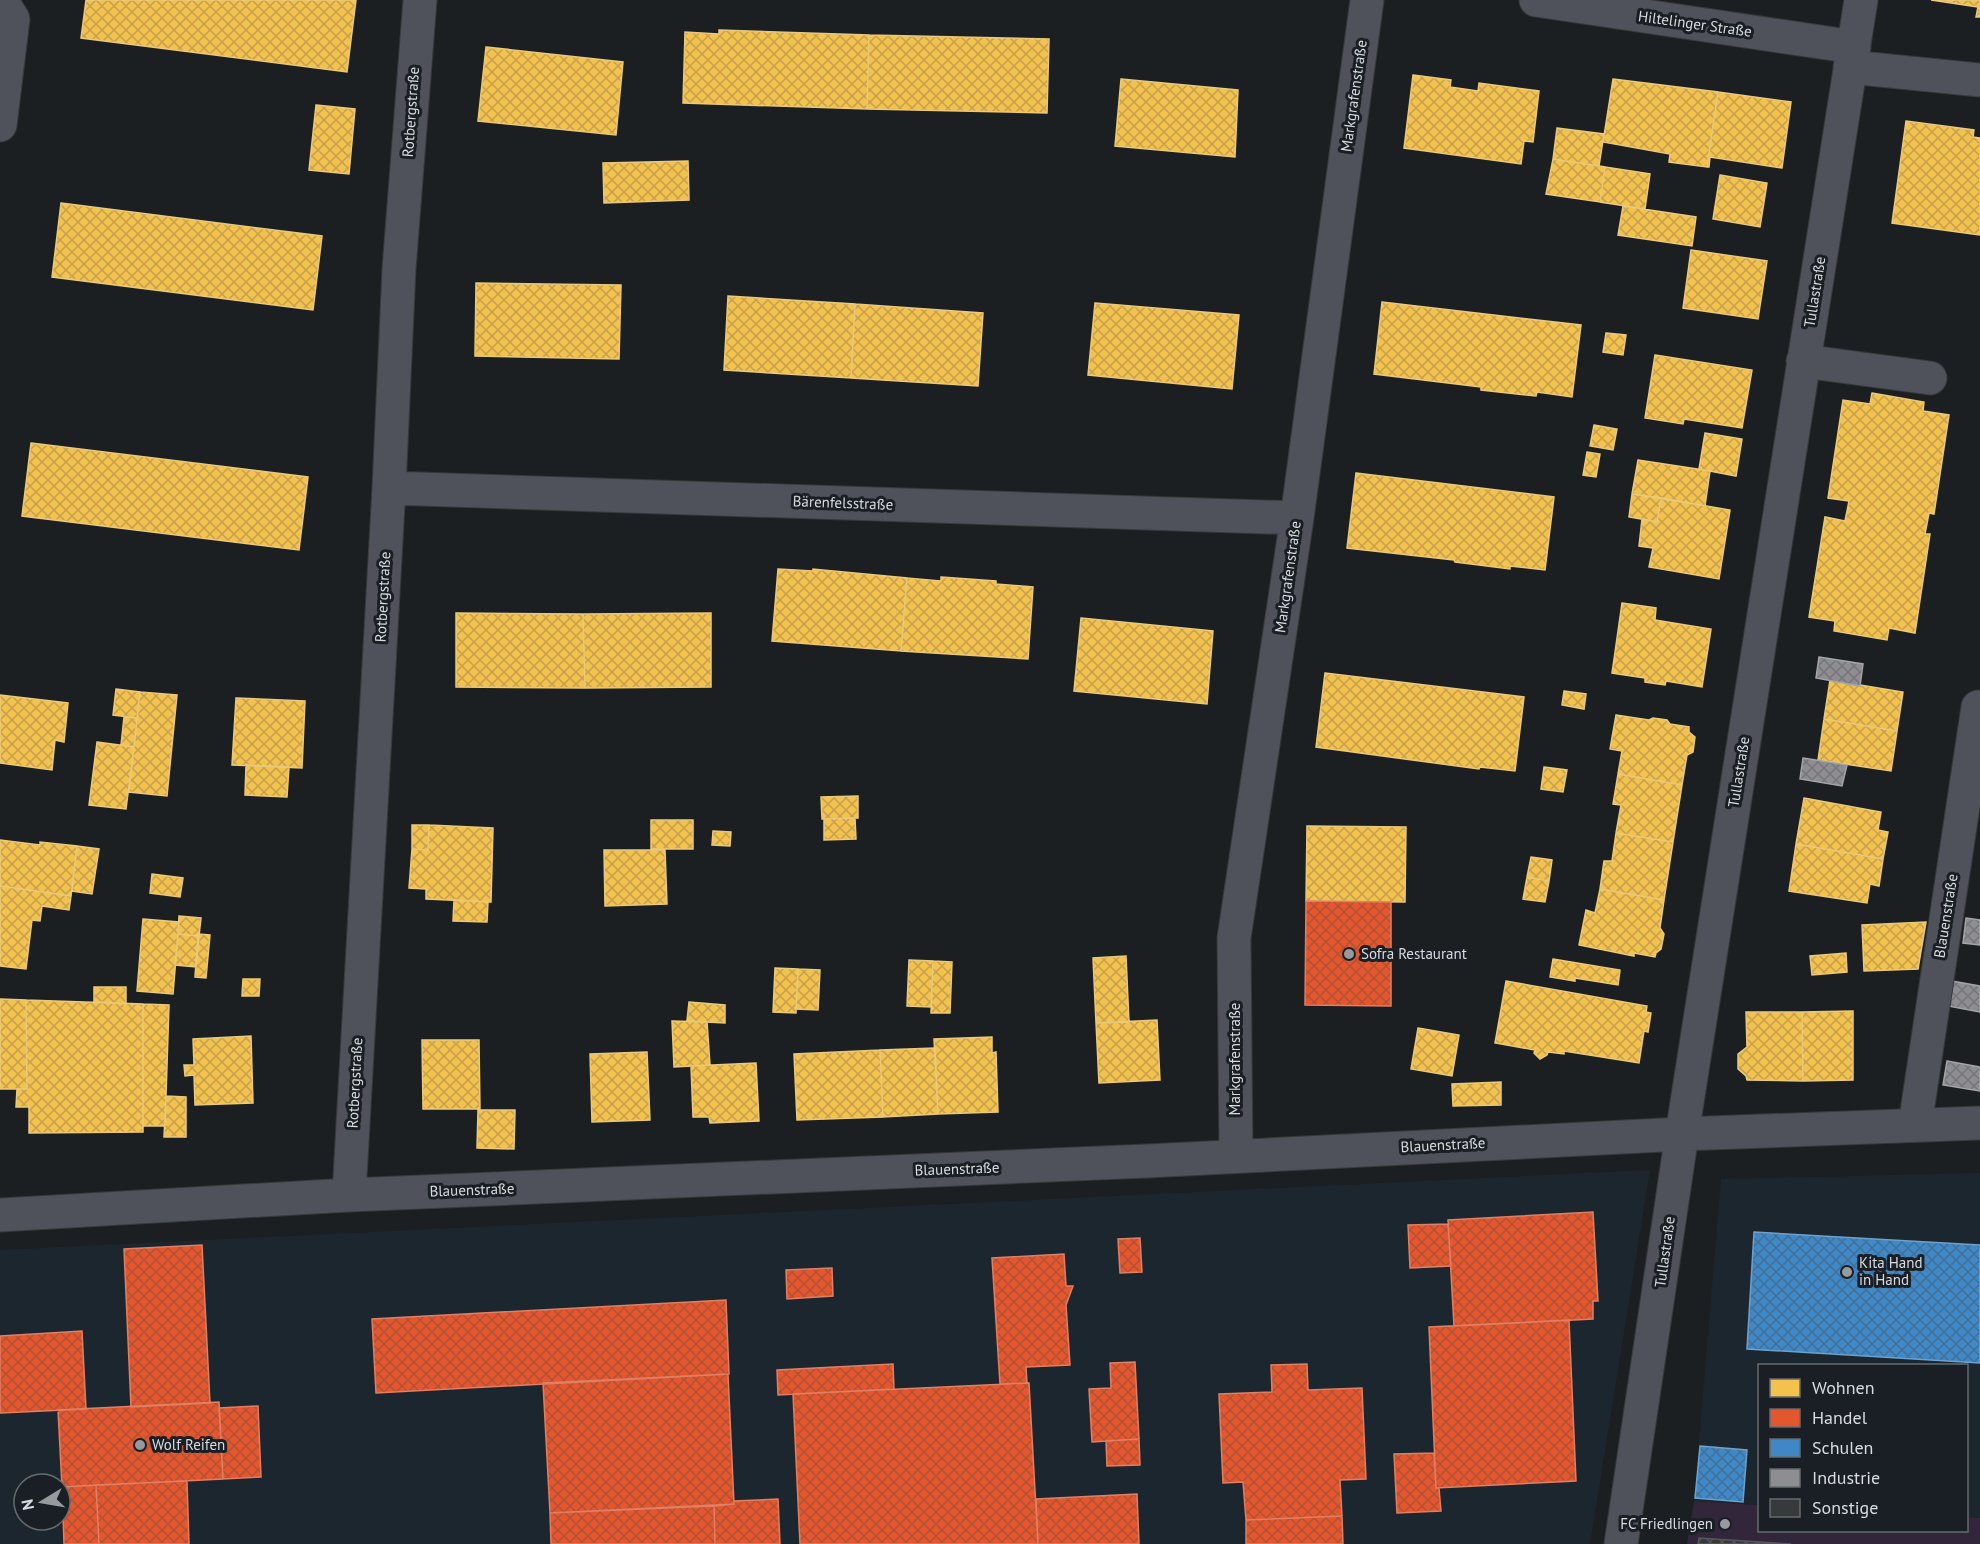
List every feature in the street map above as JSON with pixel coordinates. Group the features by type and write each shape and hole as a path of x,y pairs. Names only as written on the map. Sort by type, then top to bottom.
{"street":[{"path":"0,125 13,19 1,0"},
{"name":"Rotbergstraße","path":"349,1195 389,488 399,269 420,0"},
{"name":"Markgrafenstraße","path":"1236,1156 1234,938 1297,518 1367,0"},
{"name":"Hiltelinger Straße","path":"1536,0 1980,80"},
{"name":"Tullastraße","path":"1621,1544 1682,1134 1861,0"},
{"path":"1803,361 1930,378"},
{"name":"Bärenfelsstraße","path":"389,488 1297,518"},
{"name":"Blauenstraße","path":"1915,1125 1978,707"},
{"name":"Blauenstraße","path":"0,1215 349,1195 1682,1134 1980,1123"}],"shaded area":[{"path":"1650,1170 1590,1544 0,1544 0,1250"},
{"name":"Kita Hand in Hand","path":"1980,1173 1980,1518 1968,1517 1968,1364 1758,1364 1758,1505 1694,1501 1721,1179"},
{"name":"FC Friedlingen","path":"1694,1501 1758,1505 1758,1532 1968,1532 1968,1517 1980,1518 1980,1544 1687,1544"}],"building: Wohnen":[{"path":"86,0 356,0 347,72 81,38"},
{"path":"1931,0 1980,0 1980,17 1976,17 1978,7"},
{"path":"719,30 869,35 867,109 683,103 685,32 719,34"},
{"path":"869,35 1049,39 1047,113 867,109"},
{"path":"486,47 623,62 616,135 478,121"},
{"path":"1413,75 1451,80 1450,87 1478,91 1479,83 1539,91 1533,142 1524,141 1521,164 1404,148"},
{"path":"1121,79 1238,90 1235,157 1115,146"},
{"path":"1613,79 1718,92 1707,167 1669,162 1670,154 1603,142"},
{"path":"1718,92 1791,102 1782,168 1710,157 1709,167 1707,167"},
{"path":"316,105 355,109 349,174 309,170"},
{"path":"1906,121 1974,130 1973,137 1980,138 1980,235 1892,223"},
{"path":"1557,128 1604,134 1599,166 1553,159"},
{"path":"1553,159 1605,167 1600,202 1546,194"},
{"path":"688,161 689,200 604,203 603,163"},
{"path":"1605,167 1650,174 1645,209 1600,202"},
{"path":"1720,175 1767,183 1760,227 1713,219"},
{"path":"61,203 322,236 313,310 52,277"},
{"path":"1623,206 1696,217 1692,246 1618,235"},
{"path":"1691,250 1767,261 1758,319 1683,308"},
{"path":"476,283 621,285 619,359 475,356"},
{"path":"728,296 855,304 851,378 724,370"},
{"path":"1382,302 1581,325 1572,397 1537,392 1536,396 1481,390 1481,387 1374,374"},
{"path":"1095,303 1239,315 1232,389 1088,375"},
{"path":"855,304 983,313 978,386 851,378"},
{"path":"1606,333 1626,335 1623,355 1603,352"},
{"path":"1655,355 1752,370 1742,428 1684,419 1683,424 1645,418"},
{"path":"1872,393 1924,402 1923,411 1949,415 1934,514 1929,513 1925,534 1930,534 1915,633 1889,628 1887,640 1834,631 1835,621 1809,617 1825,517 1845,521 1849,501 1828,498 1843,400 1870,404"},
{"path":"1594,425 1617,429 1613,450 1590,446"},
{"path":"1705,433 1742,439 1736,476 1699,469"},
{"path":"31,443 308,477 299,550 22,516"},
{"path":"1587,452 1600,454 1596,477 1583,475"},
{"path":"1638,460 1710,471 1705,506 1632,494"},
{"path":"1356,473 1554,497 1545,570 1510,566 1510,569 1347,548"},
{"path":"1632,494 1661,498 1657,522 1629,517"},
{"path":"1661,498 1730,510 1719,579 1649,567 1653,548 1639,546 1642,519 1657,522"},
{"path":"778,569 813,571 813,569 907,578 901,651 772,641"},
{"path":"941,577 996,581 996,584 1033,587 1028,659 901,651 907,578 941,581"},
{"path":"1622,603 1656,608 1655,620 1711,629 1702,687 1666,681 1665,685 1645,682 1645,678 1612,673"},
{"path":"456,613 583,614 585,688 456,687"},
{"path":"711,613 711,687 585,688 583,614"},
{"path":"1081,618 1213,631 1207,704 1074,691"},
{"path":"1325,673 1524,697 1515,771 1480,767 1479,769 1316,747"},
{"path":"1830,680 1903,692 1897,731 1824,719"},
{"path":"116,689 140,692 137,718 113,715"},
{"path":"1564,691 1586,694 1584,709 1562,705"},
{"path":"140,692 177,695 167,796 129,792"},
{"path":"0,695 68,703 64,742 55,740 52,770 0,763"},
{"path":"236,698 305,701 302,768 232,765"},
{"path":"1616,715 1667,720 1670,724 1689,727 1689,732 1695,737 1693,752 1687,755 1682,785 1618,774 1622,751 1610,749"},
{"path":"124,717 137,718 134,747 121,745"},
{"path":"1824,719 1897,731 1891,771 1818,760"},
{"path":"97,742 134,747 126,809 89,805"},
{"path":"246,765 289,767 287,797 245,795"},
{"path":"1544,767 1567,770 1563,792 1541,789"},
{"path":"1618,774 1682,785 1673,842 1616,833 1621,805 1613,804"},
{"path":"858,796 858,818 822,819 821,797"},
{"path":"1804,798 1881,812 1878,830 1888,832 1883,859 1796,844"},
{"path":"855,818 856,839 824,840 824,819"},
{"path":"651,820 693,820 693,849 651,849"},
{"path":"412,825 429,825 428,850 412,849"},
{"path":"429,825 493,828 491,902 426,899 426,889 409,888 412,849 428,850"},
{"path":"1307,826 1406,827 1405,902 1306,901"},
{"path":"713,831 731,832 730,846 712,845"},
{"path":"1616,833 1673,842 1664,900 1600,889 1604,861 1612,861"},
{"path":"0,840 40,845 40,842 77,846 71,896 0,886"},
{"path":"1796,844 1883,859 1879,886 1870,884 1867,903 1789,891"},
{"path":"77,846 99,849 92,894 72,891"},
{"path":"604,850 665,850 667,904 605,906"},
{"path":"1531,857 1552,860 1549,881 1527,877"},
{"path":"152,874 183,878 180,897 150,893"},
{"path":"1527,877 1549,881 1545,902 1523,899"},
{"path":"0,886 71,896 69,910 42,906 40,921 32,920 26,969 0,966"},
{"path":"1600,889 1664,900 1660,928 1664,934 1661,949 1655,957 1634,953 1634,956 1579,945 1586,910 1595,913"},
{"path":"454,900 488,902 487,922 453,921"},
{"path":"179,916 201,918 199,936 178,934"},
{"path":"143,919 179,922 173,994 137,991"},
{"path":"1926,922 1918,969 1864,971 1862,925"},
{"path":"178,934 199,936 196,967 175,965"},
{"path":"198,934 210,935 206,978 195,977"},
{"path":"1846,953 1847,972 1812,975 1810,956"},
{"path":"1126,956 1129,1022 1096,1023 1093,958"},
{"path":"1553,959 1620,970 1618,985 1575,978 1575,981 1550,977"},
{"path":"909,960 933,961 931,1007 907,1006"},
{"path":"933,961 952,962 950,1013 931,1013"},
{"path":"775,968 798,969 796,1013 773,1012"},
{"path":"798,969 820,970 818,1010 796,1009"},
{"path":"243,979 260,979 259,996 242,996"},
{"path":"1506,981 1647,1006 1646,1012 1651,1013 1648,1032 1644,1031 1639,1063 1564,1051 1564,1054 1548,1052 1540,1059 1534,1053 1535,1050 1495,1043"},
{"path":"94,987 126,987 126,1004 94,1002"},
{"path":"0,999 26,1000 27,1089 0,1089"},
{"path":"26,1000 143,1004 143,1132 29,1133 29,1107 16,1107 17,1089 27,1089"},
{"path":"689,1002 725,1005 725,1023 687,1021"},
{"path":"143,1004 169,1005 165,1126 143,1126"},
{"path":"1853,1011 1853,1080 1803,1081 1802,1012"},
{"path":"1746,1012 1802,1012 1803,1081 1747,1080 1738,1069 1738,1054 1747,1047"},
{"path":"1157,1020 1160,1080 1099,1083 1096,1023"},
{"path":"672,1021 707,1022 710,1065 674,1067"},
{"path":"1418,1028 1459,1035 1452,1076 1411,1069"},
{"path":"251,1036 253,1103 195,1105 194,1075 185,1076 184,1065 194,1065 193,1039"},
{"path":"992,1037 992,1053 996,1052 998,1112 938,1114 934,1039"},
{"path":"422,1040 479,1040 480,1109 423,1109"},
{"path":"935,1048 938,1114 883,1117 880,1050"},
{"path":"880,1050 883,1117 797,1120 794,1054"},
{"path":"647,1052 650,1120 592,1122 590,1054"},
{"path":"756,1063 759,1121 710,1123 709,1117 693,1117 691,1066"},
{"path":"1501,1082 1501,1105 1453,1106 1452,1084"},
{"path":"166,1096 186,1097 186,1137 164,1137"},
{"path":"478,1110 515,1110 514,1149 477,1148"}],"building: Handel":[{"name":"Sofra Restaurant","path":"1306,901 1391,902 1391,1006 1305,1005"},
{"path":"1593,1212 1598,1301 1593,1301 1593,1319 1454,1326 1448,1220"},
{"path":"1448,1224 1451,1266 1410,1268 1408,1225"},
{"path":"1140,1238 1142,1272 1120,1273 1118,1239"},
{"path":"202,1245 210,1403 131,1407 124,1249"},
{"path":"1064,1254 1066,1286 1073,1286 1066,1305 1070,1365 1026,1367 1027,1383 1000,1384 992,1258"},
{"path":"832,1268 833,1296 787,1299 786,1270"},
{"path":"726,1300 729,1374 376,1393 372,1319"},
{"path":"1569,1320 1576,1481 1436,1488 1429,1327"},
{"path":"82,1331 86,1409 0,1413 0,1336"},
{"path":"1135,1362 1139,1439 1092,1442 1089,1389 1111,1388 1110,1363"},
{"path":"893,1364 894,1389 778,1395 777,1370"},
{"path":"1307,1364 1308,1390 1362,1388 1366,1479 1340,1480 1342,1516 1246,1520 1243,1482 1223,1483 1219,1394 1272,1392 1271,1365"},
{"path":"728,1374 734,1504 550,1513 543,1383"},
{"path":"1029,1383 1038,1544 800,1544 793,1394"},
{"name":"Wolf Reifen","path":"219,1402 223,1479 72,1487 72,1472 61,1472 58,1410"},
{"path":"258,1406 261,1477 223,1479 219,1408"},
{"path":"1139,1439 1140,1465 1107,1466 1106,1441"},
{"path":"1434,1453 1436,1488 1439,1488 1441,1511 1397,1513 1394,1454"},
{"path":"187,1481 189,1544 99,1544 96,1485"},
{"path":"96,1485 99,1544 64,1544 64,1532 72,1532 72,1486"},
{"path":"1137,1494 1139,1544 1038,1544 1036,1499"},
{"path":"778,1499 780,1544 715,1544 714,1506 734,1504 734,1501"},
{"path":"714,1506 715,1544 551,1544 550,1513"},
{"path":"1342,1516 1343,1544 1246,1544 1246,1520"}],"building: Schulen":[{"path":"1754,1232 1980,1245 1980,1363 1747,1349"},
{"path":"1700,1446 1747,1450 1743,1502 1695,1498"}],"building: Industrie":[{"path":"1819,657 1863,664 1860,686 1816,678"},
{"path":"1803,758 1847,765 1842,786 1800,779"},
{"path":"1966,918 1980,920 1980,945 1963,943"},
{"path":"1952,981 1980,986 1980,1012 1948,1006"},
{"path":"1947,1061 1980,1067 1980,1091 1943,1085"}],"building: Sonstige":[{"path":"1699,1538 1791,1544 1698,1544"}],"place":[{"name":"Sofra Restaurant","path":"1349,954"},
{"name":"Kita Hand in Hand","path":"1847,1272"},
{"name":"Wolf Reifen","path":"140,1445"},
{"name":"FC Friedlingen","path":"1725,1524"}]}
